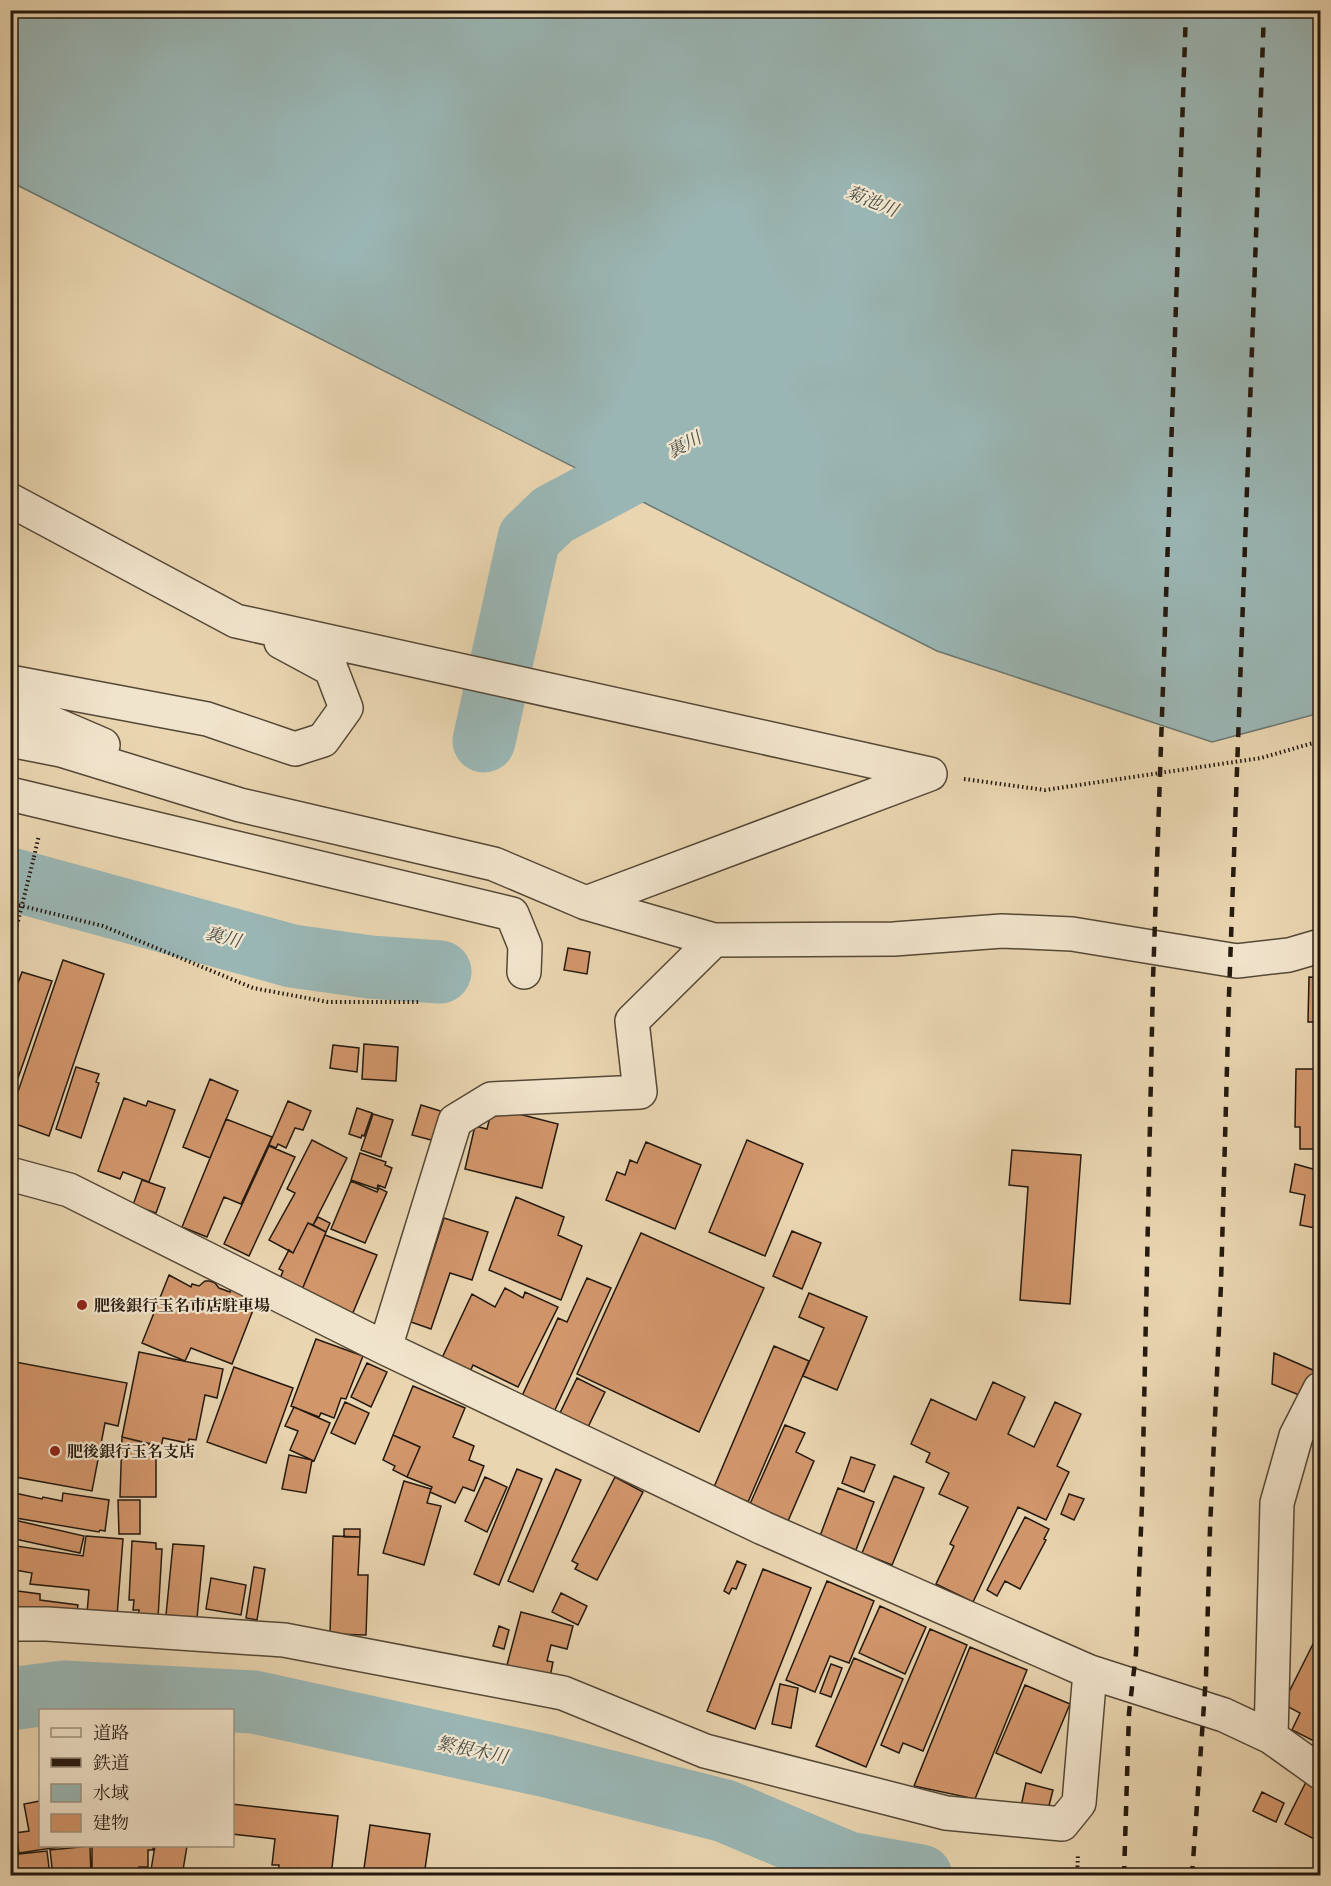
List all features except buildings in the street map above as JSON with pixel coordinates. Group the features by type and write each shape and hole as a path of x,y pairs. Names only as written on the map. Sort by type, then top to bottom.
{"street":[{"path":"10,500 236,621 930,774"},
{"path":"10,682 207,719 295,749 323,740 346,708 331,669 251,625"},
{"path":"10,705 240,805"},
{"path":"10,740 61,750 240,805 494,864 586,903 714,940 894,939 1014,932 1072,934 1237,961 1289,955 1320,946"},
{"path":"586,903 930,774"},
{"path":"10,795 512,914 525,946 524,972"},
{"path":"386,1348 455,1121 491,1099 640,1092 632,1021 714,940"},
{"path":"10,1174 69,1190 386,1348 763,1528 1090,1672 1224,1715 1271,1737 1320,1772"},
{"path":"1271,1737 1277,1503 1296,1436 1320,1389"},
{"path":"10,1624 118,1628 284,1640 307,1644 563,1693 705,1750 946,1812 1062,1824 1079,1803 1090,1672"}],"path":[{"path":"930,774 1045,790 1261,758 1320,741"},
{"path":"10,952 34,857"},
{"path":"10,903 103,926 253,988 328,1002 419,1002"}],"water":[{"name":"菊池川","path":"10,11 1320,11 1320,713 1212,742 937,651 11,182"}],"waterway":[{"name":"裏川","path":"484,741 529,538 553,515 686,444"},
{"name":"裏川","path":"10,879 292,956 370,967 440,972"},
{"name":"繁根木川","path":"10,1699 64,1692 254,1702 547,1766 725,1811 848,1863 921,1876"}],"railway":[{"path":"1124,1876 1129,1713 1136,1653 1142,1504 1153,980 1186,10"},
{"path":"1192,1876 1206,1676 1264,10"}],"place":[{"name":"肥後銀行玉名市店駐車場","path":"82,1305"},
{"name":"肥後銀行玉名支店","path":"55,1451"}]}
